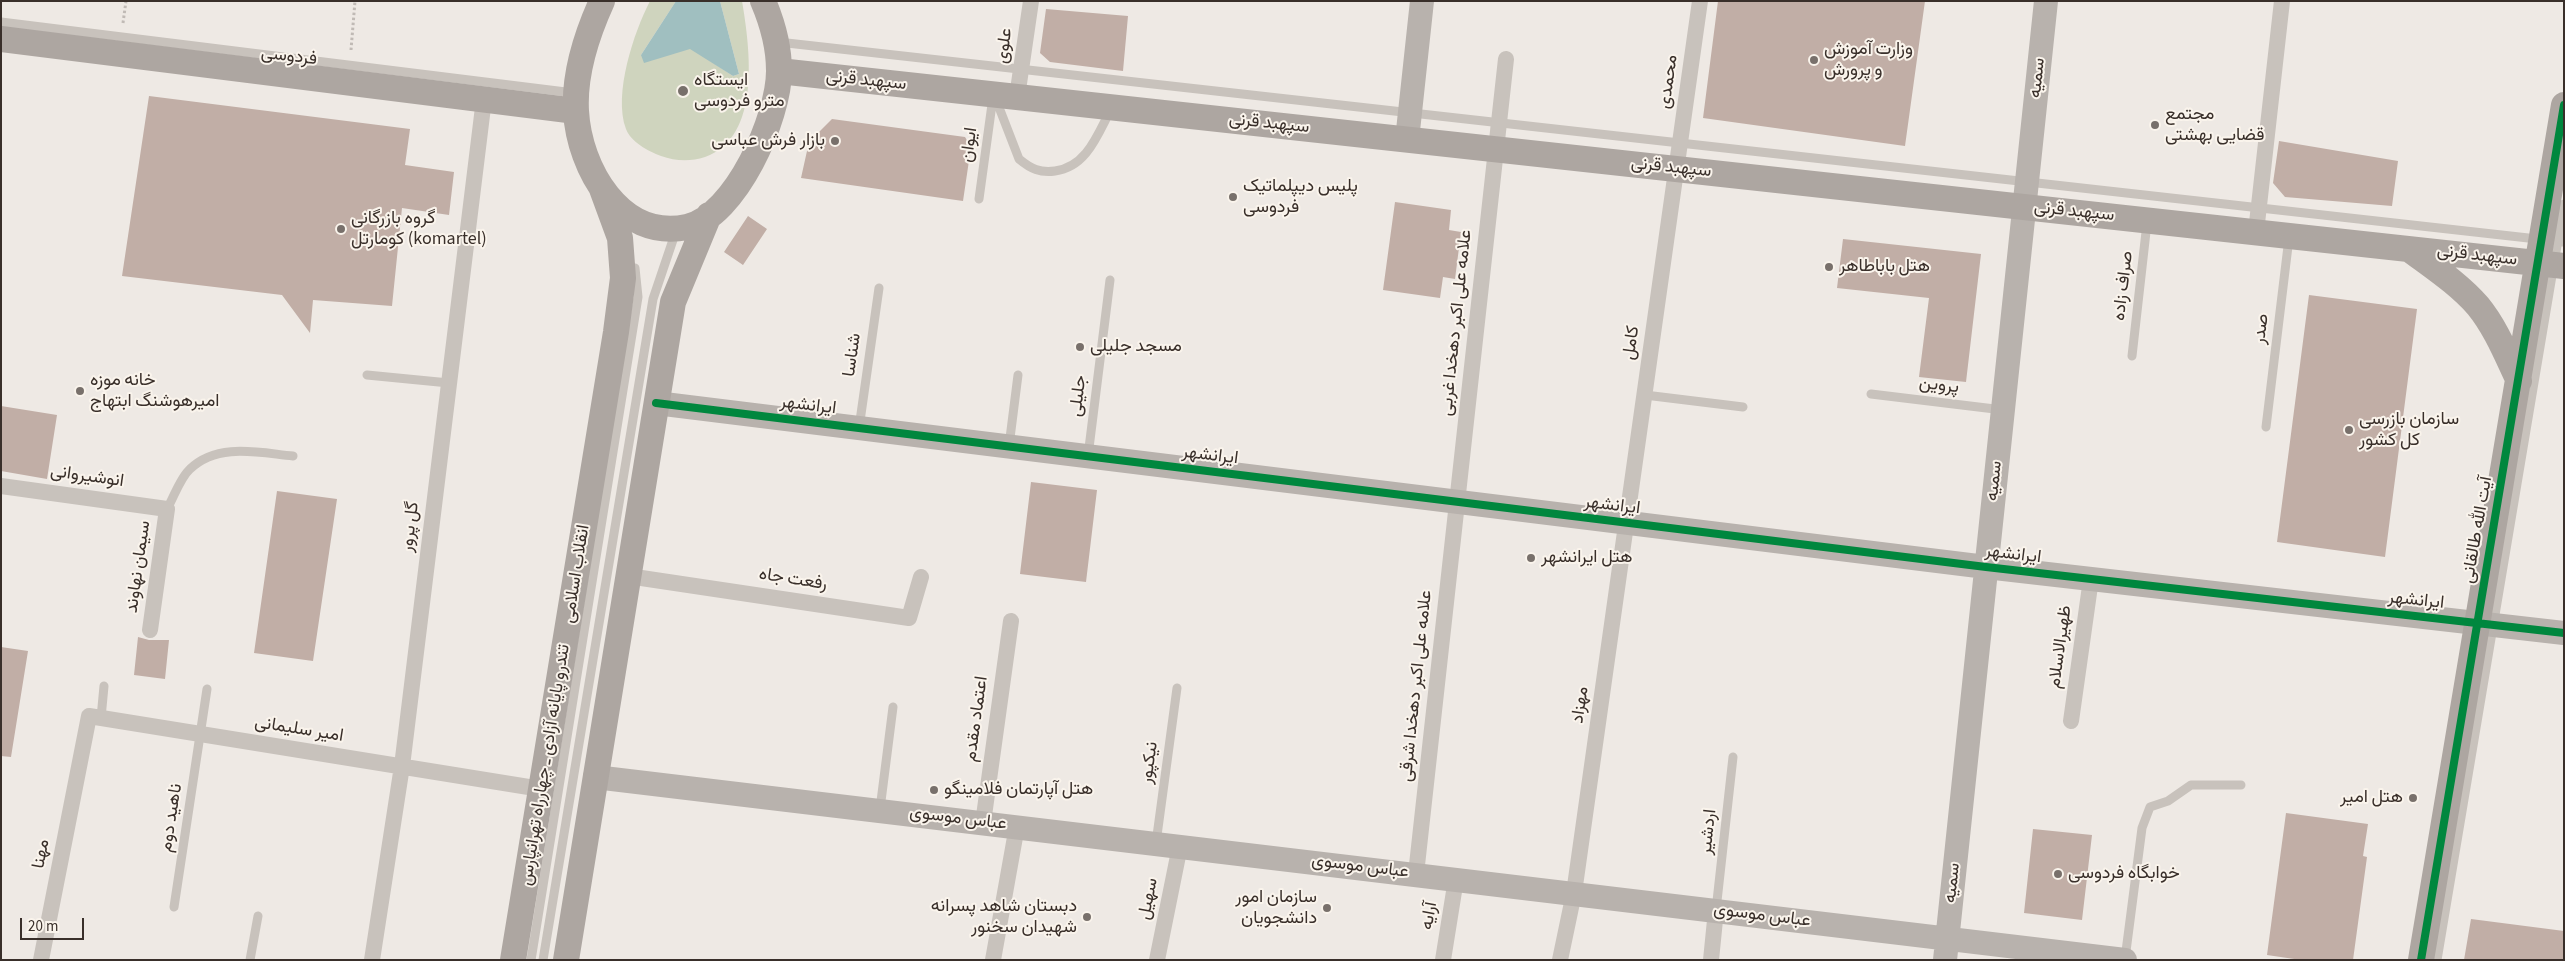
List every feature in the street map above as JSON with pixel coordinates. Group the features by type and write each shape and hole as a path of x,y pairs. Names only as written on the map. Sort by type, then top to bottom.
{"main road":[{"path":"602,1 585,48 576,102 583,150 602,189 632,223 677,228 694,224 709,215 731,192 757,150 775,102 779,71 775,41 763,1"},
{"path":"1407,140 1422,1"},
{"name":"سمیه","path":"1946,949 2046,1"},
{"name":"فردوسی","path":"1,39 484,99 576,102"},
{"name":"سپهبد قرنی","path":"779,71 2148,220 2257,219 2290,236 2409,248 2553,252"},
{"name":"آیت الله طالقانی","path":"2421,960 2486,624 2519,381 2553,252 2564,105"},
{"name":"انقلاب اسلامی","path":"513,960 616,332 623,278 620,238 602,189"},
{"path":"566,960 674,302 709,215"},
{"path":"2409,248 2468,295 2479,307 2493,327 2519,381"},
{"name":"ایرانشهر","path":"656,403 1986,568 2564,632"},
{"name":"عباس موسوی","path":"595,776 1716,910 1946,949 2125,960"}],"street":[{"name":"علوی","path":"1005,96 1022,68 1031,1"},
{"name":"محمدی","path":"1676,169 1700,1"},
{"path":"2257,219 2282,1"},
{"name":"علامه علی اکبر دهخدا غربی","path":"1457,502 1506,60"},
{"name":"گل پرور","path":"372,960 402,766 484,99"},
{"name":"کامل","path":"1626,523 1676,169"},
{"name":"انوشیروانی","path":"1,486 167,509"},
{"name":"علامه علی اکبر دهخدا شرقی","path":"1416,874 1457,502"},
{"name":"سیمان نهاوند","path":"150,630 167,509"},
{"name":"مهزاد","path":"1560,960 1574,893 1626,523"},
{"name":"رفعت جاه","path":"628,576 909,618 921,577"},
{"name":"ظهیرالاسلام","path":"2071,721 2091,579"},
{"name":"اعتماد مقدم","path":"983,823 1011,621"},
{"name":"مهنا","path":"41,960 89,716 101,718"},
{"name":"امیر سلیمانی","path":"101,718 541,789"},
{"path":"993,960 1017,826"},
{"name":"سهیل","path":"1157,960 1180,846"},
{"name":"آرایه","path":"1443,960 1456,879"},
{"path":"1711,960 1716,910"}],"lane":[{"name":"فردوسی","path":"1,22 350,65 576,102"},
{"path":"775,41 2027,181 2257,219 2553,252"},
{"path":"1005,96 1019,159 1028,166 1046,172 1063,170 1077,164 1093,144 1112,107"},
{"name":"ایوان","path":"980,199 1005,96"},
{"path":"2437,960 2486,624 2553,252 2564,204"},
{"name":"صراف زاده","path":"2132,356 2148,220"},
{"path":"543,960 652,299 677,228"},
{"name":"صدر","path":"2266,427 2290,236"},
{"name":"تندرو پایانه آزادی ـ چهارراه تهرانپارس","path":"531,960 638,297 634,258"},
{"name":"جلیلی","path":"1088,456 1110,280"},
{"name":"شناسا","path":"859,428 879,288"},
{"path":"367,374 449,382"},
{"path":"1009,446 1018,374"},
{"name":"پروین","path":"1871,394 2003,410"},
{"path":"1645,395 1743,407"},
{"path":"167,509 190,469 204,459 231,450 293,456"},
{"path":"101,718 104,686"},
{"name":"نیکپور","path":"1156,843 1177,688"},
{"name":"ناهید دوم","path":"174,907 202,734 207,689"},
{"path":"880,810 893,707"},
{"name":"اردشیر","path":"1716,910 1733,757"},
{"path":"2125,960 2142,828 2150,807 2172,799 2181,790 2191,785 2241,784"},
{"path":"250,960 258,916"}],"path":[{"path":"350,65 355,1"}],"green space":[{"path":"650,1 676,1 641,55 691,48 733,76 739,74 720,1 742,1 748,42 749,66 748,89 744,111 736,131 723,146 705,157 683,160 661,156 636,142 626,129 622,99 627,64 638,29"}],"water":[{"path":"676,1 720,1 739,74 733,76 690,49 644,63 641,55"}],"building":[{"name":"وزارت آموزش و پرورش","path":"1718,1 1925,1 1905,146 1703,118"},
{"path":"1046,9 1128,16 1123,71 1050,62 1040,53"},
{"path":"149,96 410,129 405,165 454,172 449,215 402,208 392,306 313,300 310,333 282,295 122,276"},
{"path":"832,119 965,137 971,147 963,201 801,178 809,142"},
{"path":"2279,141 2398,161 2392,206 2285,197 2273,183"},
{"path":"1395,202 1451,210 1449,230 1461,232 1455,279 1443,277 1440,298 1383,290"},
{"path":"748,216 767,229 743,265 724,252"},
{"path":"1843,239 1981,254 1966,382 1919,377 1929,298 1837,288"},
{"path":"2309,295 2417,309 2385,557 2277,542"},
{"path":"1,406 57,415 47,479 1,471"},
{"path":"1031,482 1097,490 1086,582 1020,574"},
{"path":"277,491 337,499 313,661 254,653"},
{"path":"138,637 149,640 169,640 165,679 134,675"},
{"path":"1,647 28,651 11,757 1,756"},
{"path":"2286,813 2368,824 2363,856 2367,857 2353,960 2301,960 2267,955"},
{"name":"خوابگاه فردوسی","path":"2033,829 2092,835 2082,920 2024,913"},
{"path":"2471,919 2564,931 2564,960 2464,960"}],"cycle path":[{"path":"2421,960 2564,105"},
{"path":"656,403 1986,567 2564,633"}],"place":[{"name":"وزارت آموزش و پرورش","path":"1814,60"},
{"name":"ایستگاه مترو فردوسی","path":"683,91"},
{"name":"مجتمع قضایی بهشتی","path":"2155,125"},
{"name":"بازار فرش عباسی","path":"835,141"},
{"name":"پلیس دیپلماتیک فردوسی","path":"1233,197"},
{"name":"گروه بازرگانی کومارتل (komartel)","path":"341,229"},
{"name":"هتل باباطاهر","path":"1829,267"},
{"name":"مسجد جلیلی","path":"1080,347"},
{"name":"خانه موزه امیرهوشنگ ابتهاج","path":"80,391"},
{"name":"سازمان بازرسی کل کشور","path":"2349,430"},
{"name":"هتل ایرانشهر","path":"1531,558"},
{"name":"هتل آپارتمان فلامینگو","path":"934,790"},
{"name":"هتل امیر","path":"2413,798"},
{"name":"خوابگاه فردوسی","path":"2058,874"},
{"name":"سازمان امور دانشجویان","path":"1327,908"},
{"name":"دبستان شاهد پسرانه شهیدان سخنور","path":"1087,917"}]}
